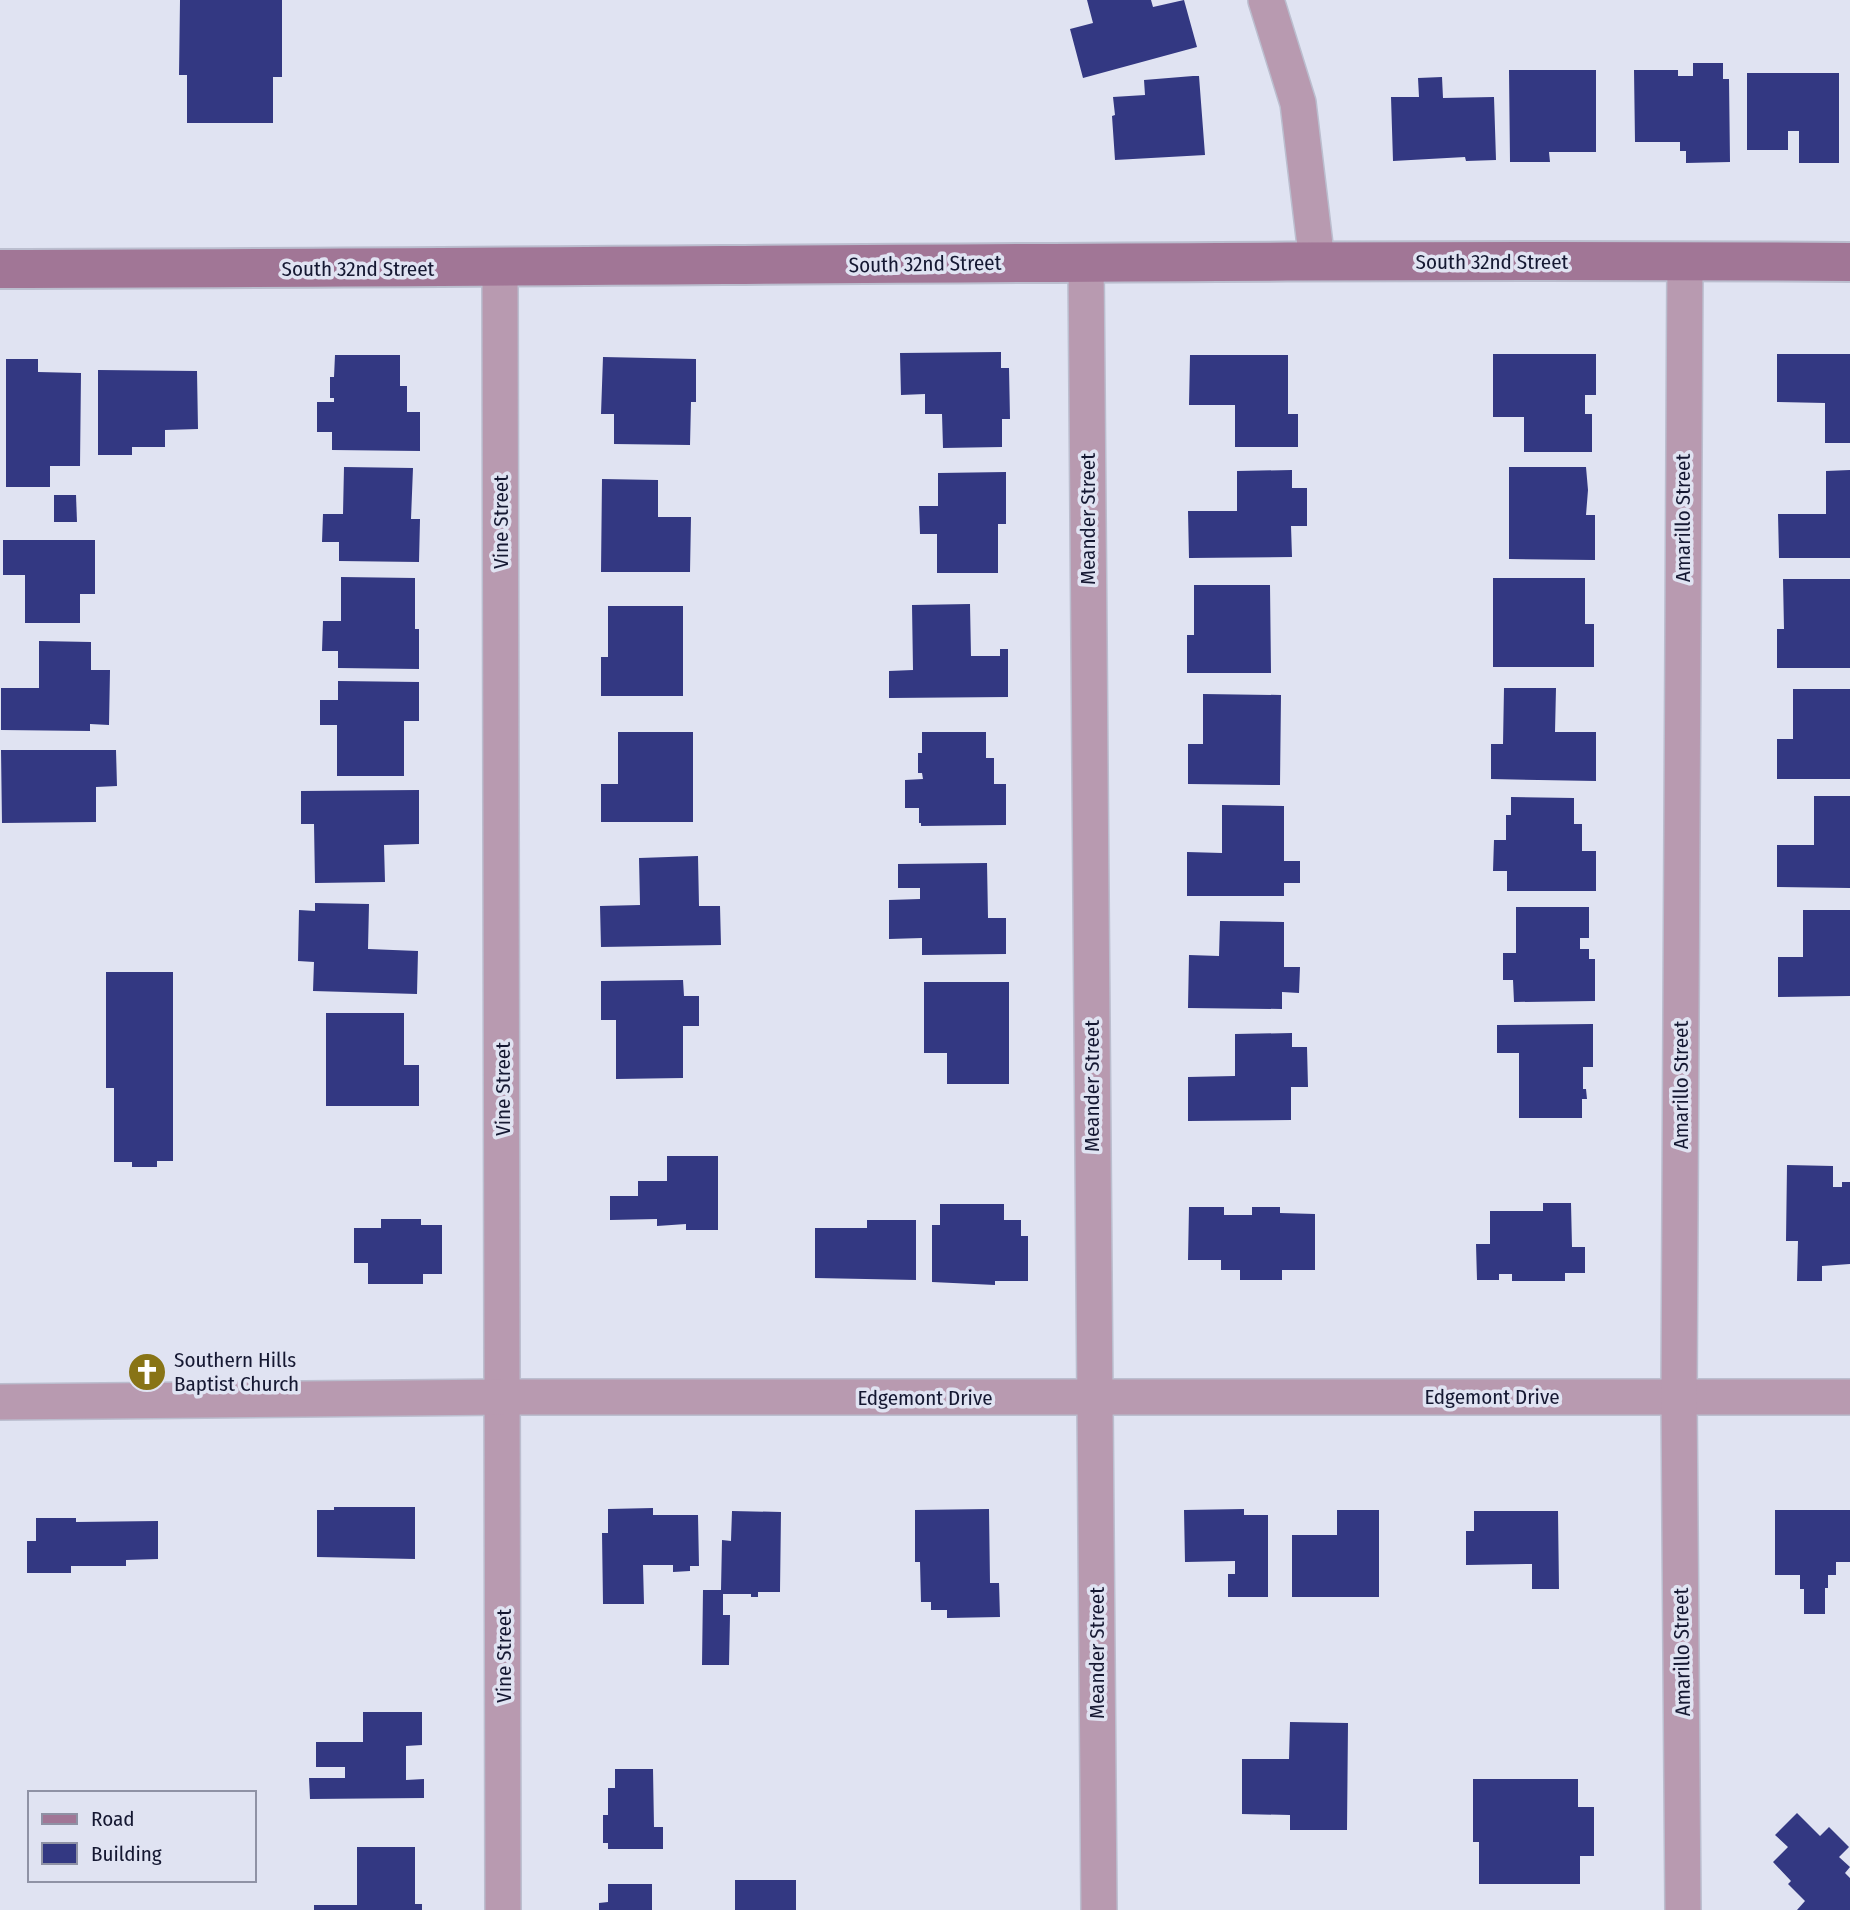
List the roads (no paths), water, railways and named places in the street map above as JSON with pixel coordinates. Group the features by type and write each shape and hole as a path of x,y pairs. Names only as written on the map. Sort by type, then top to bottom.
{"street":[{"path":"1266,0 1298,103 1317,262"},
{"name":"Amarillo Street","path":"1683,1910 1679,1397 1685,261"},
{"name":"South 32nd Street","path":"0,269 500,269 1086,262 1850,262"},
{"name":"Meander Street","path":"1086,262 1099,1910"},
{"name":"Vine Street","path":"500,269 503,1910"},
{"name":"Edgemont Drive","path":"0,1402 504,1397 1850,1397"}],"place":[{"name":"Southern Hills Baptist Church","path":"147,1372"}]}
